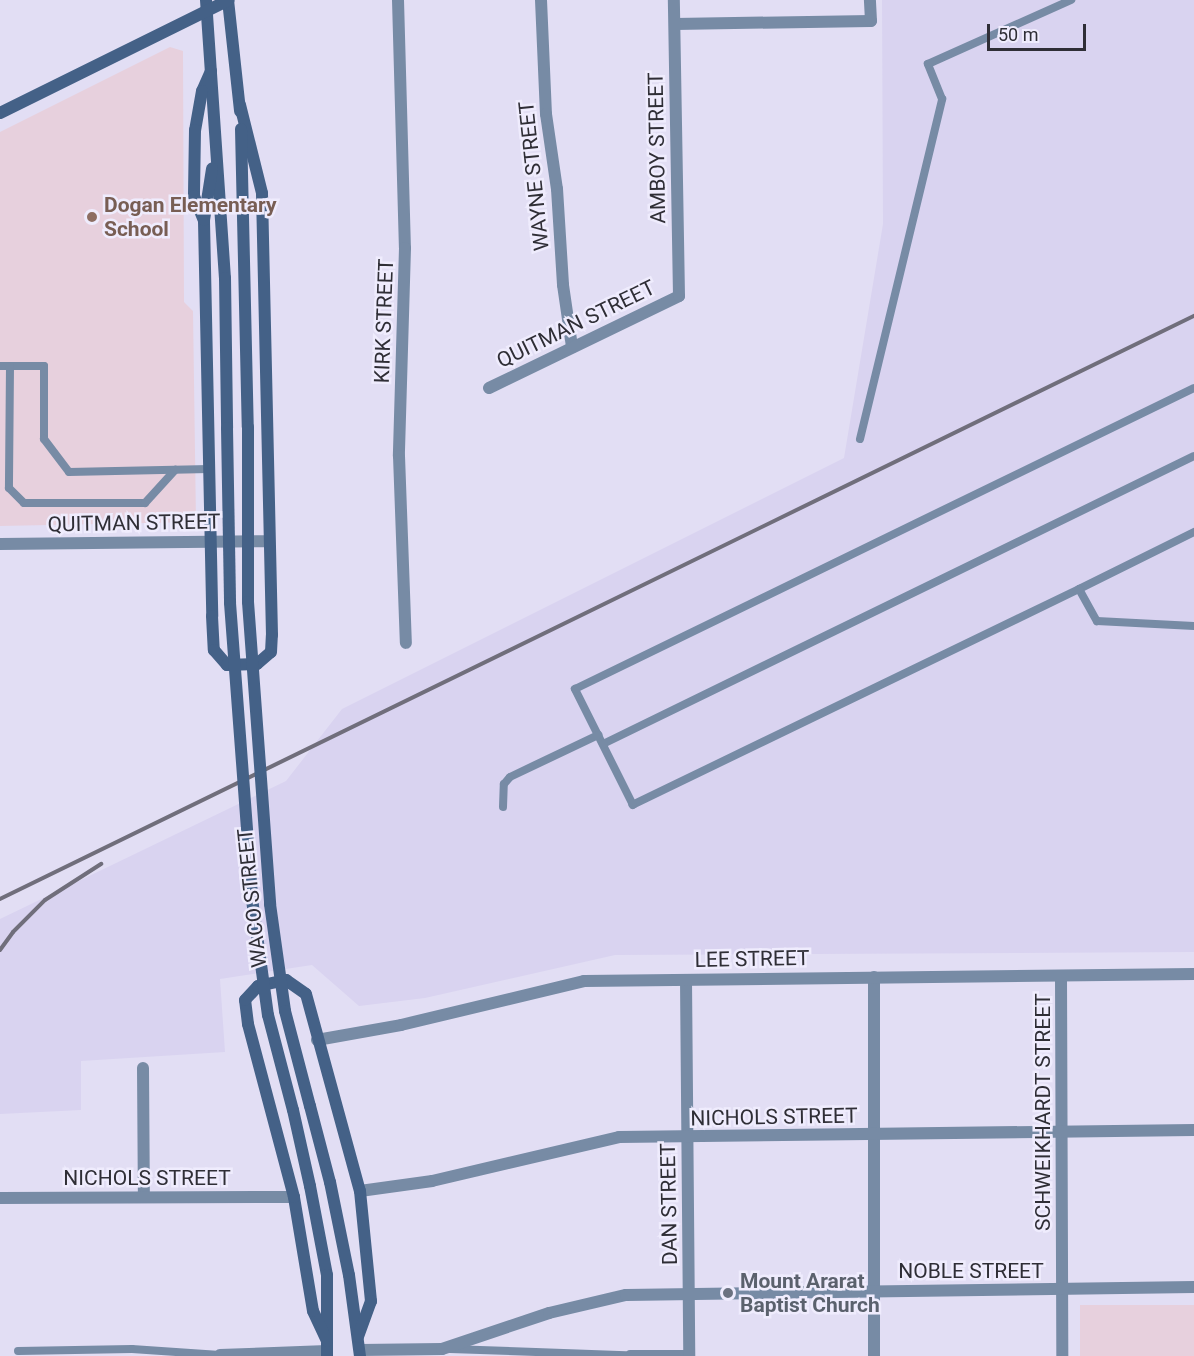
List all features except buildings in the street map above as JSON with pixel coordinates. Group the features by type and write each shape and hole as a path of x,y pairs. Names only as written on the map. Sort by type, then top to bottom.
{"main road":[{"path":"0,113 206,6 228,0 240,105 262,193 271,652 257,664 227,665 214,650 204,221 216,148 206,6"},
{"path":"204,221 194,196 195,130 202,91 211,71"},
{"name":"WACO STREET","path":"240,105 248,427 248,602 269,893 285,1011 330,1182 360,1353"},
{"name":"WACO STREET","path":"216,148 225,278 230,603 253,906 268,1015 293,1110 327,1275 327,1349"},
{"path":"327,1349 314,1311 294,1197 248,1024 246,1000 258,986 286,981 306,994 360,1191 371,1300 358,1337"}],"street":[{"name":"KIRK STREET","path":"398,0 405,248 399,456 406,643"},
{"name":"WAYNE STREET","path":"541,0 546,114 557,189 563,285 572,347"},
{"name":"AMBOY STREET","path":"674,0 679,296"},
{"path":"675,24 871,21 870,0"},
{"name":"QUITMAN STREET","path":"489,388 679,296"},
{"name":"QUITMAN STREET","path":"0,544 269,541"},
{"name":"LEE STREET","path":"317,1040 401,1025 584,981 1194,974"},
{"path":"874,976 876,1135 874,1356"},
{"name":"SCHWEIKHARDT STREET","path":"1061,976 1062,1356"},
{"name":"DAN STREET","path":"686,980 689,1355"},
{"path":"143,1068 144,1197"},
{"name":"NICHOLS STREET","path":"360,1191 432,1181 619,1137 1194,1130"},
{"name":"NICHOLS STREET","path":"0,1198 294,1197"},
{"name":"NOBLE STREET","path":"360,1353 442,1349 584,1303 626,1295 1194,1287"},
{"path":"220,1355 327,1349"}],"lane":[{"path":"860,439 942,99 928,64 1071,0"},
{"path":"0,366 44,366 44,439 69,472 209,469"},
{"path":"10,366 9,488 24,502 145,502 175,470"},
{"path":"1194,388 575,689 633,805 1194,532"},
{"path":"603,744 1194,456"},
{"path":"1079,589 1097,621 1194,626"},
{"path":"503,807 504,784 510,777 598,735"},
{"path":"18,1351 132,1349 220,1355"},
{"path":"442,1349 689,1355"}],"shaded area":[{"path":"882,0 1194,0 1194,952 615,955 425,998 359,1006 312,965 220,979 225,1052 81,1061 81,1110 0,1114 0,919 286,781 342,709 844,458 883,224"},
{"name":"Dogan Elementary School","path":"170,47 183,51 184,302 193,311 196,522 0,526 0,132"},
{"path":"1080,1305 1194,1305 1194,1356 1080,1356"}],"railway":[{"path":"0,899 1194,316"},
{"path":"0,950 13,932 45,900 101,864"}],"place":[{"name":"Dogan Elementary School","path":"92,217"},
{"name":"Mount Ararat Baptist Church","path":"728,1293"}]}
